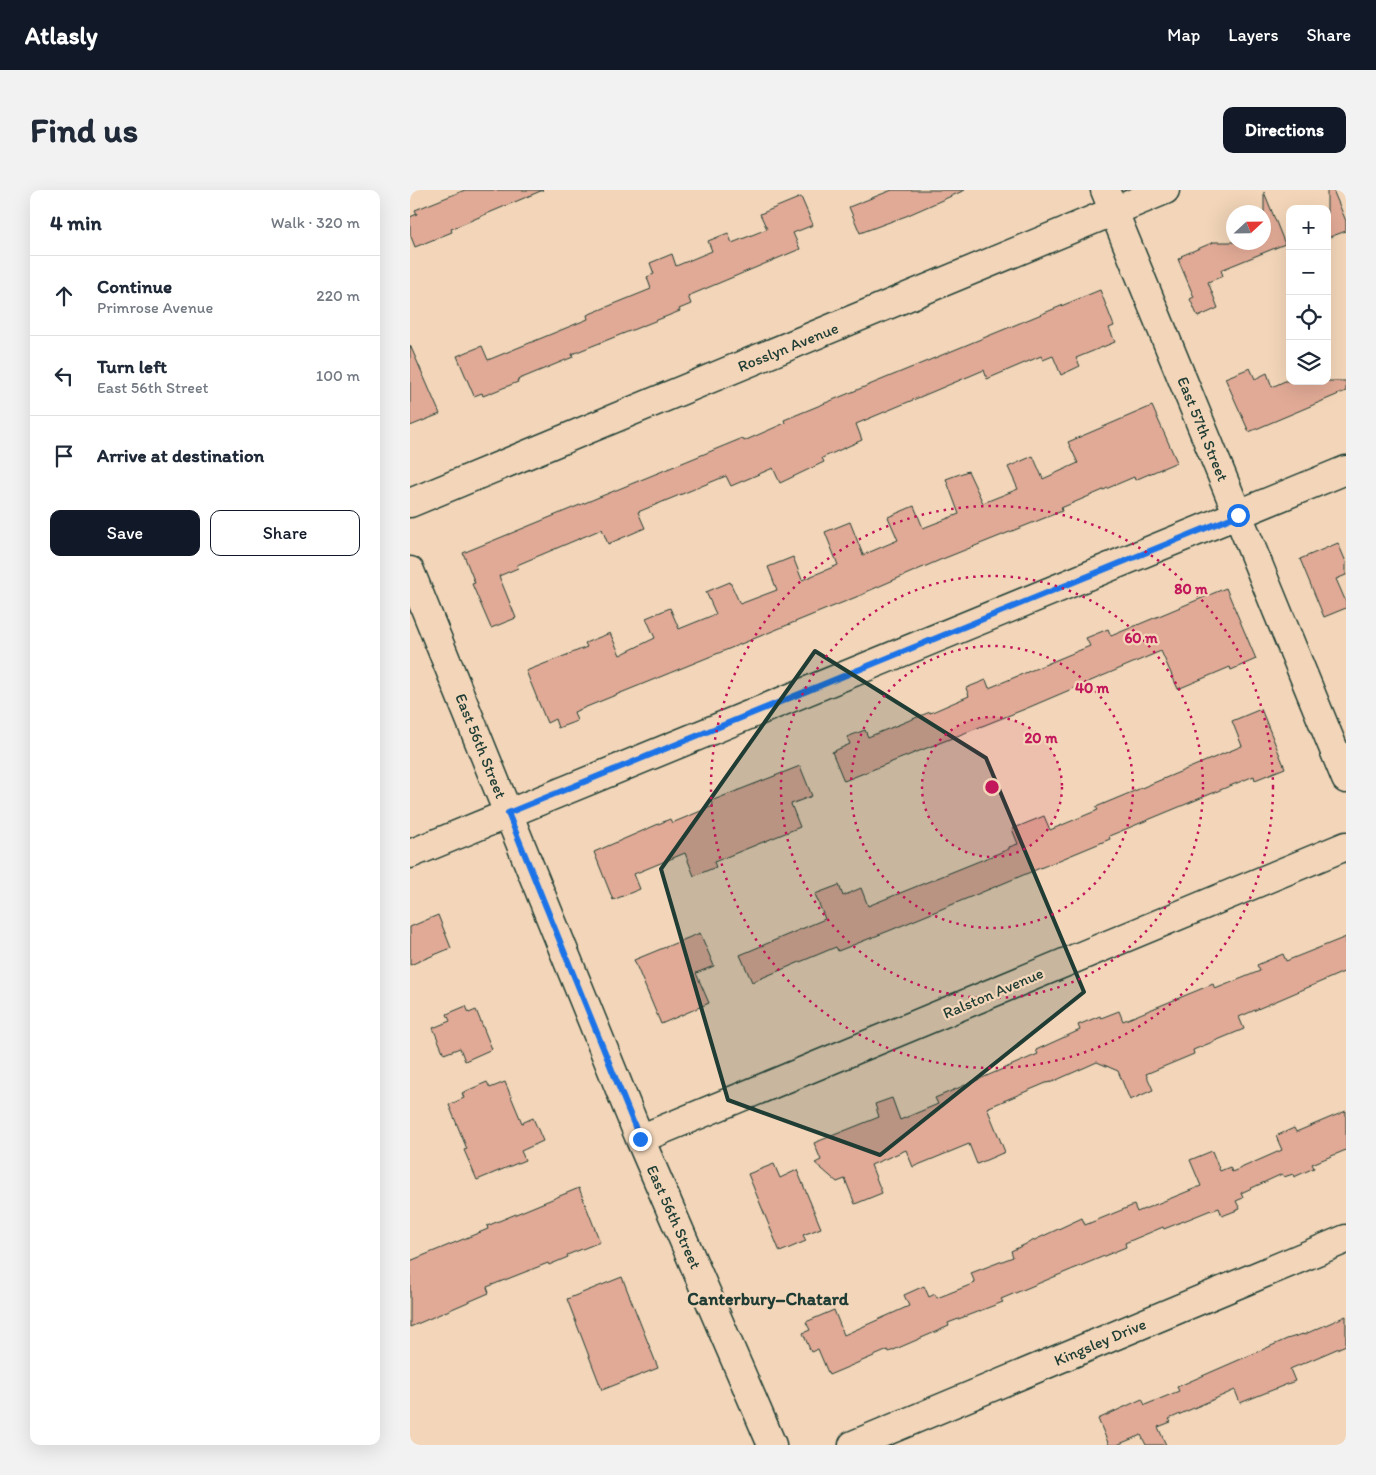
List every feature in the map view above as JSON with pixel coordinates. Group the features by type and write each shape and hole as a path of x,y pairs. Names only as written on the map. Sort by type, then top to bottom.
{"street":[{"name":"Rosslyn Avenue","path":"410,503 1109,201 1165,190"},
{"name":"East 57th Street","path":"1109,201 1346,779"},
{"path":"410,854 1346,470"},
{"name":"East 56th Street","path":"410,571 640,1139 772,1445"},
{"name":"Ralston Avenue","path":"640,1139 1346,846"},
{"name":"Kingsley Drive","path":"853,1445 1346,1239"}],"highlighted area":[{"path":"815,651 986,758 1084,992 880,1155 728,1100 661,869"}],"building":[{"path":"465,190 543,190 451,229 452,232 415,247 410,234 410,217 417,214 415,210"},
{"path":"892,190 965,190 906,216 860,233 849,207"},
{"path":"1327,190 1333,190 1346,221 1346,231 1331,237 1331,205 1327,205"},
{"path":"1264,192 1269,205 1264,205"},
{"path":"801,197 813,225 793,233 800,249 688,296 691,304 679,309 680,311 572,354 573,357 517,380 518,382 483,396 482,393 474,396 457,356 482,346 488,360 588,319 587,315 651,289 647,277 654,274 650,263 672,254 676,266 712,251 708,241 728,233 732,243 767,229 760,214"},
{"path":"1271,209 1285,244 1271,250"},
{"path":"1214,242 1226,242 1226,250 1270,250 1221,270 1223,276 1208,282 1218,308 1198,317 1190,299 1194,297 1178,259"},
{"path":"1100,290 1114,326 1109,328 1115,342 1076,358 1080,366 1061,375 1053,356 1043,360 1041,356 987,379 984,370 856,424 862,440 822,458 824,462 780,483 773,468 731,486 726,476 638,512 645,528 608,544 602,529 517,565 518,568 499,576 516,618 491,628 472,584 475,583 463,553 743,438 744,441 785,423 784,420"},
{"path":"410,345 440,414 410,426"},
{"path":"1250,368 1255,379 1267,373 1272,387 1285,381 1286,385 1331,385 1331,381 1346,381 1346,391 1249,432 1225,378"},
{"path":"1152,406 1177,462 1135,480 1134,477 1061,508 1062,511 574,712 577,721 558,728 555,719 547,723 526,671 587,647 585,643 610,633 620,655 655,638 646,618 670,608 679,629 716,614 706,592 730,582 740,604 777,590 768,567 793,557 802,580 838,565 825,532 850,522 863,555 898,540 888,517 914,506 923,528 959,514 946,479 968,471 983,503 1018,489 1008,467 1033,456 1043,479 1078,463 1068,442"},
{"path":"1338,543 1346,562 1346,575 1336,579 1346,602 1346,608 1324,617 1300,559"},
{"path":"1226,588 1256,659 1231,670 1230,667 1178,689 1161,651 1025,709 844,781 832,752 850,744 847,737 865,730 868,737 930,713 969,696 966,688 986,680 989,688 1090,646 1086,638 1108,629 1111,636"},
{"path":"1261,709 1285,768 1255,780 1254,776 1109,836 1110,839 891,930 838,951 836,947 752,982 740,955 825,919 815,894 839,885 843,896 861,888 868,906 1009,849 1009,847 1018,844 1012,829 1044,816 1050,830 1098,810 1096,807 1242,746 1232,721"},
{"path":"800,766 812,796 791,804 800,827 714,862 716,867 694,876 685,853 634,874 640,889 613,900 594,852 670,819 672,823 713,806 711,801"},
{"path":"438,915 451,948 410,965 410,927"},
{"path":"700,933 714,966 696,973 709,1003 661,1024 634,960"},
{"path":"1346,937 1346,971 1239,1017 1244,1029 1193,1050 1194,1054 1146,1074 1153,1090 1130,1100 1118,1071 1097,1062 987,1108 1005,1152 977,1164 969,1144 913,1167 906,1150 871,1165 882,1193 855,1204 845,1179 837,1182 815,1163 821,1160 814,1143 879,1117 875,1104 892,1098 900,1120 938,1104 935,1098 1038,1054 1036,1050 1080,1030 1078,1025 1119,1011 1123,1021 1213,984 1215,989 1260,971 1257,965 1283,954 1286,961"},
{"path":"466,1006 469,1013 476,1010 492,1049 465,1061 460,1048 444,1054 433,1028 450,1021 447,1014"},
{"path":"487,1082 490,1088 505,1082 522,1123 533,1118 543,1141 521,1151 525,1160 477,1180 464,1150 467,1149 449,1105 464,1098 462,1093"},
{"path":"1346,1111 1346,1150 1312,1164 1314,1168 1294,1177 1293,1174 1284,1177 1282,1174 1241,1193 1243,1198 1236,1201 1240,1209 1222,1216 1219,1208 1164,1229 1163,1227 1125,1243 1126,1247 1001,1299 1003,1302 948,1323 949,1326 829,1375 818,1349 811,1352 803,1333 810,1330 806,1322 834,1310 844,1335 909,1306 904,1295 924,1286 929,1297 935,1294 937,1298 975,1283 971,1273 1013,1257 1011,1251 1082,1218 1085,1225 1134,1205 1137,1212 1201,1186 1190,1160 1212,1151 1220,1171 1230,1167 1232,1172 1282,1150 1276,1136 1294,1128 1296,1132"},
{"path":"774,1164 780,1178 797,1170 821,1228 803,1235 806,1241 780,1252 748,1174"},
{"path":"579,1188 600,1242 567,1255 568,1257 549,1265 548,1263 487,1287 489,1293 410,1327 410,1261 488,1229 487,1226"},
{"path":"622,1277 658,1368 602,1390 567,1299"},
{"path":"1346,1316 1346,1345 1290,1369 1295,1381 1240,1403 1235,1390 1169,1419 1171,1422 1158,1427 1166,1445 1146,1445 1141,1435 1117,1445 1109,1445 1098,1419 1142,1399 1145,1405 1179,1391 1177,1387 1287,1339 1303,1335"}],"district":[{"name":"Canterbury–Chatard","path":"768,1299"}],"route":[{"path":"640,1139 508,813 1238,515"}]}
